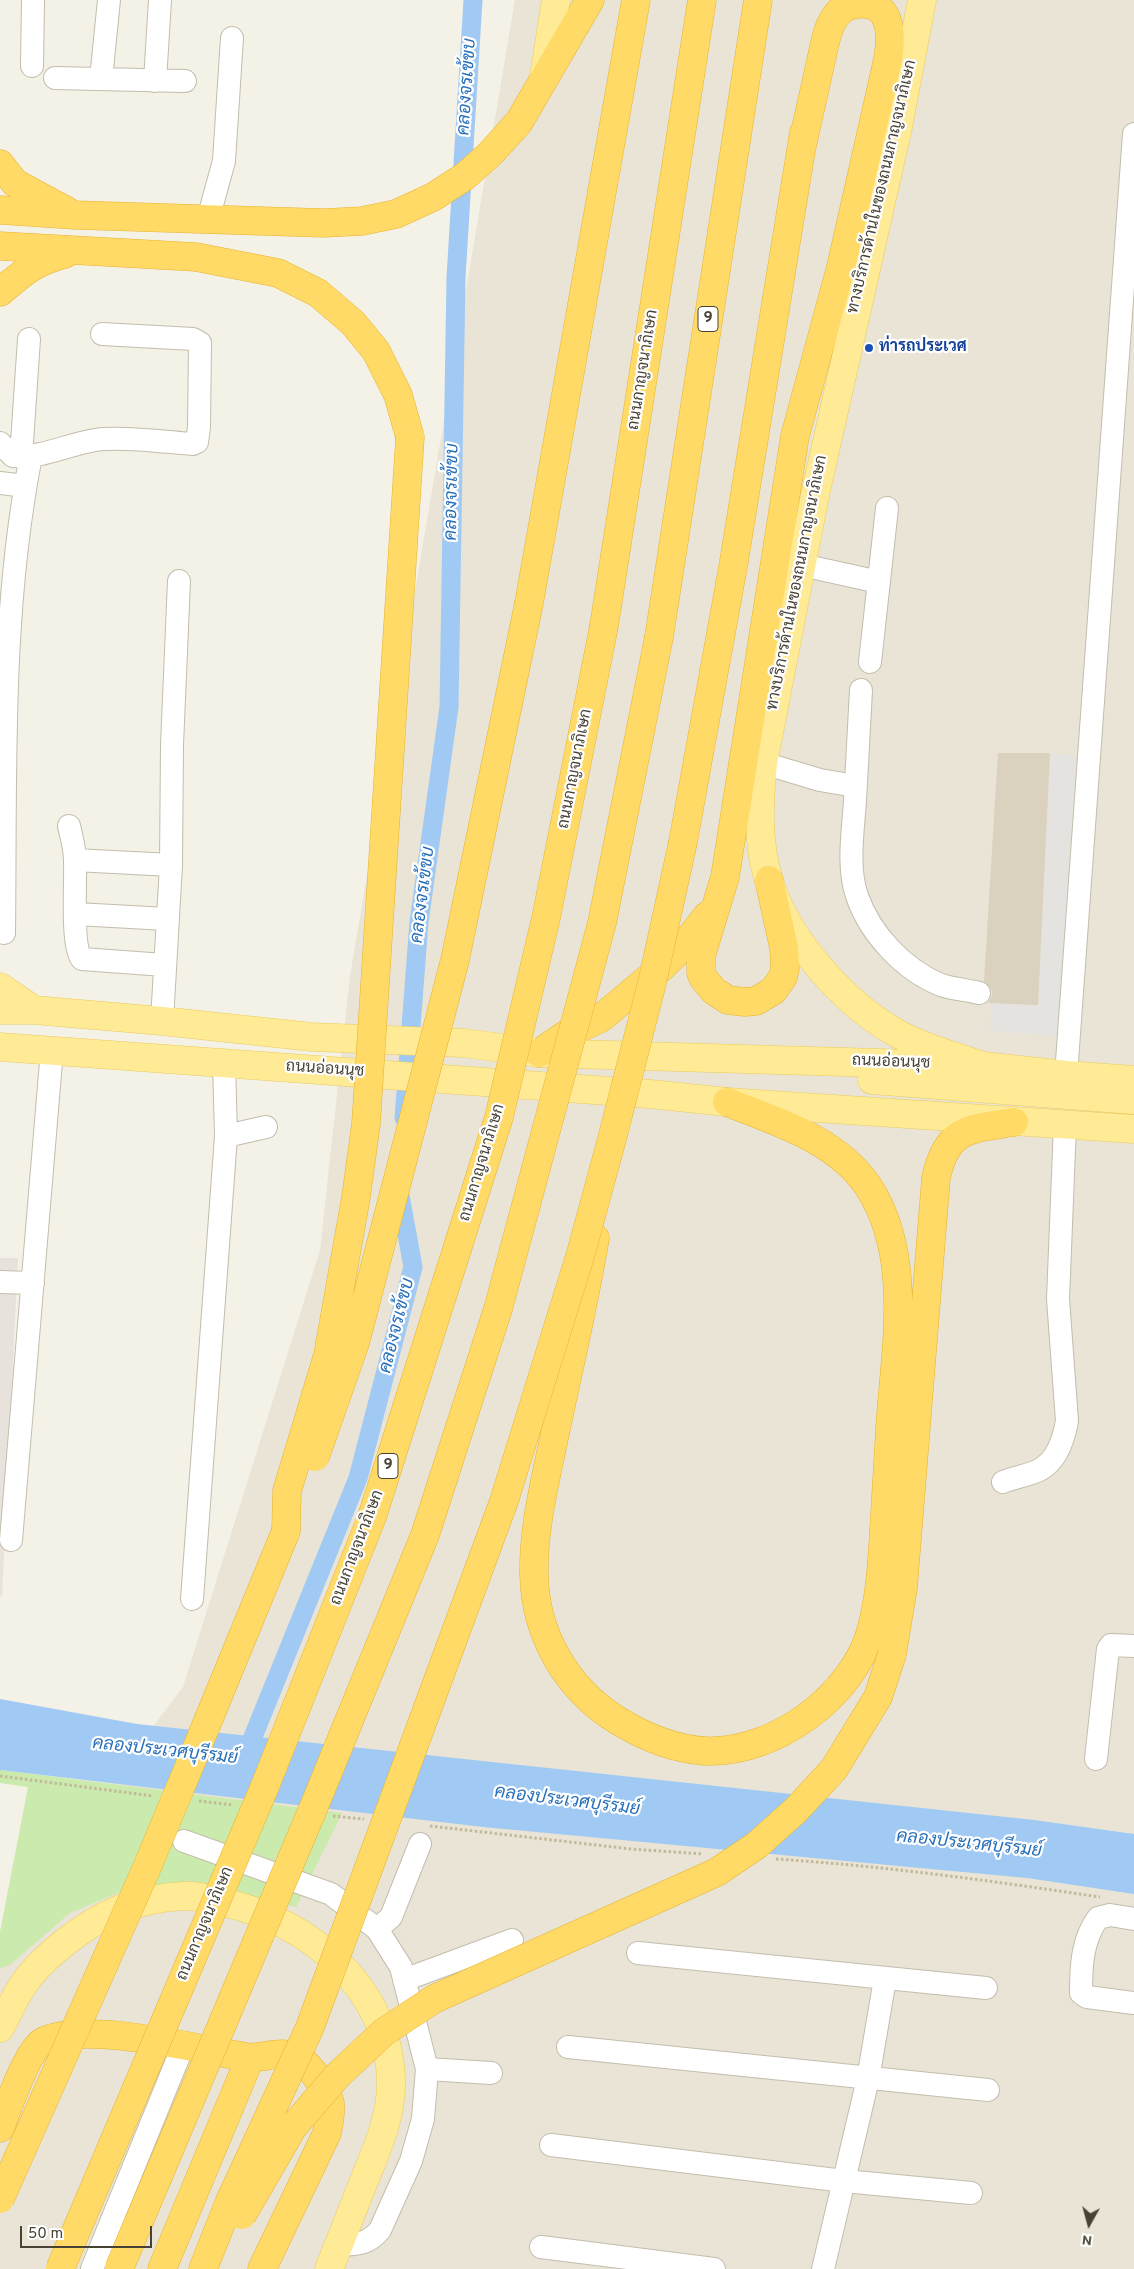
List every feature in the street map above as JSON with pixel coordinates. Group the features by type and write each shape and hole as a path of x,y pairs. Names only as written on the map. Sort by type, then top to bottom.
{"highway":[{"path":"0,210 74,215 324,223 362,221 396,214 433,197 464,177 490,154 519,122 590,0"},
{"path":"0,2199 148,1865 302,1495 355,1343 455,960 529,603 636,0"},
{"name":"ถนนกาญจนาภิเษก","path":"60,2269 265,1786 372,1517 499,1116 546,918 604,626 702,0"},
{"name":"9","path":"119,2269 315,1804 428,1526 498,1309 602,923 659,637 758,0"},
{"path":"203,2269 229,2203 310,2028 504,1501 581,1253 613,1135 667,917 698,764 733,568 825,0"},
{"path":"769,880 784,948 785,968 783,977 773,991 756,1001 735,1001 720,996 708,985 701,973 703,946 726,870 795,436 841,267 890,48 889,26 880,9 871,5 851,5 842,9 834,17 826,38 800,151"},
{"path":"0,164 16,183 74,215"},
{"path":"196,257 191,248 190,238 202,219"},
{"path":"0,246 196,257 278,273 318,293 353,323 376,351 398,395 410,437 366,1124 356,1197 328,1355 287,1491 286,1530"},
{"path":"0,292 30,267 46,259 78,251"},
{"path":"539,1054 567,1034 601,1018 649,978 685,944 717,903"},
{"path":"613,1135 579,1326 548,1468 537,1532 534,1575 538,1615 550,1646 566,1674 578,1688 608,1714 636,1732 668,1744 704,1751 735,1749 771,1738 801,1722 828,1700 852,1671 870,1634 880,1586 898,1300 894,1245 881,1209 866,1183 840,1156 805,1133 727,1102"},
{"path":"218,2269 242,2216 293,2127 338,2075 384,2032 434,1999 717,1872 757,1845 796,1810 834,1769 878,1697 892,1654 903,1588 936,1178 940,1158 952,1141 963,1132 1014,1122"},
{"path":"0,2128 25,2066 33,2052 43,2041 68,2035 116,2035 250,2058 278,2054 300,2058 314,2071 330,2102 327,2134 262,2269"},
{"path":"162,2269 250,2058"}],"main road":[{"path":"544,77 556,0"},
{"name":"ทางบริการด้านในของถนนกาญจนาภิเษก","path":"922,0 906,91 830,421 763,763 760,794 760,826 769,880 779,909 796,935 830,978 857,1005 893,1031 922,1045 982,1066"},
{"path":"0,986 34,1010"},
{"name":"ถนนอ่อนนุช","path":"0,1010 34,1010 162,1021 312,1037 464,1043 539,1054 982,1066 1134,1080"},
{"name":"ถนนอ่อนนุช","path":"0,1047 650,1094 727,1102 1014,1122 1134,1128"},
{"name":"ถนนอ่อนนุช","path":"647,1056 722,1070 1134,1100"},
{"name":"ถนนอ่อนนุช","path":"650,1094 722,1070"},
{"path":"0,2028 22,1987 70,1937 119,1909 147,1901 183,1896 209,1898 248,1908 291,1927 309,1938 348,1971 371,2006 389,2049 392,2082 386,2126 334,2257"}],"street":[{"path":"32,66 33,0"},
{"path":"101,79 109,0"},
{"path":"155,81 160,0"},
{"path":"202,219 224,161 232,38"},
{"path":"55,78 185,81"},
{"path":"1066,1075 1126,353 1134,134"},
{"path":"0,443 13,456 26,457 104,439 193,444 197,442 199,427 200,343 193,340 102,334"},
{"path":"4,933 7,640 14,558 25,486 29,339"},
{"path":"0,484 25,486"},
{"path":"870,662 887,508"},
{"path":"802,565 879,582"},
{"path":"162,1021 164,965 172,865 172,745 179,581"},
{"path":"861,690 852,845 853,876 857,896 873,929 902,962 920,975 943,986 979,993"},
{"path":"763,763 820,780 856,786"},
{"path":"68,826 75,860 77,950 82,959 164,965"},
{"path":"75,860 172,865"},
{"path":"76,914 167,919"},
{"path":"11,1540 52,1050"},
{"path":"192,1599 226,1136 224,1063"},
{"path":"1003,1482 1042,1469 1054,1456 1064,1439 1066,1421 1058,1299 1065,1125"},
{"path":"226,1136 266,1126"},
{"path":"0,1282 33,1283"},
{"path":"1096,1759 1108,1650 1111,1645 1134,1646"},
{"path":"377,1930 391,1917 422,1835"},
{"path":"184,1841 332,1894 377,1930 400,1967 427,2069 423,2119 411,2161 380,2230 372,2240 361,2243 334,2257"},
{"path":"1134,1919 1110,1916 1098,1918 1085,1940 1081,1973 1081,1993 1087,1997 1134,2002"},
{"path":"404,1980 512,1940"},
{"path":"638,1953 986,1988"},
{"path":"823,2269 868,2079 885,1979"},
{"path":"92,2269 183,2046"},
{"path":"568,2047 988,2090"},
{"path":"427,2069 491,2073"},
{"path":"551,2144 844,2181 971,2193"},
{"path":"540,2248 619,2263 714,2269"}],"path":[{"path":"0,1776 161,1797"},
{"path":"198,1801 238,1805"},
{"path":"326,1815 366,1819"},
{"path":"422,1835 709,1854"},
{"path":"767,1858 864,1866 1108,1898"}],"shaded area":[{"path":"515,0 1134,0 1134,2269 0,2269 0,1968 41,1874 183,1687 320,1250 350,976"},
{"path":"1050,753 1076,756 1058,1036 990,1031 992,1003 1038,1005"},
{"path":"0,1258 18,1258 2,1597 0,1596"}],"green space":[{"path":"0,1770 342,1813 296,1907 196,1884 115,1894 70,1913 10,1965 0,1968 0,1932 28,1787 0,1783"}],"water":[{"name":"คลองประเวศบุรีรมย์","path":"0,1699 137,1724 1034,1820 1134,1834 1134,1894 1027,1878 483,1827 0,1770"}],"building":[{"path":"998,753 1050,753 1038,1005 988,1003 992,996 992,990 984,981"}],"waterway":[{"name":"คลองจรเข้ขบ","path":"404,1118 419,922 449,707 456,277 473,0"},
{"name":"คลองจรเข้ขบ","path":"244,1759 358,1478 413,1267 399,1190"}],"place":[{"name":"ท่ารถประเวศ","path":"869,348"}]}
